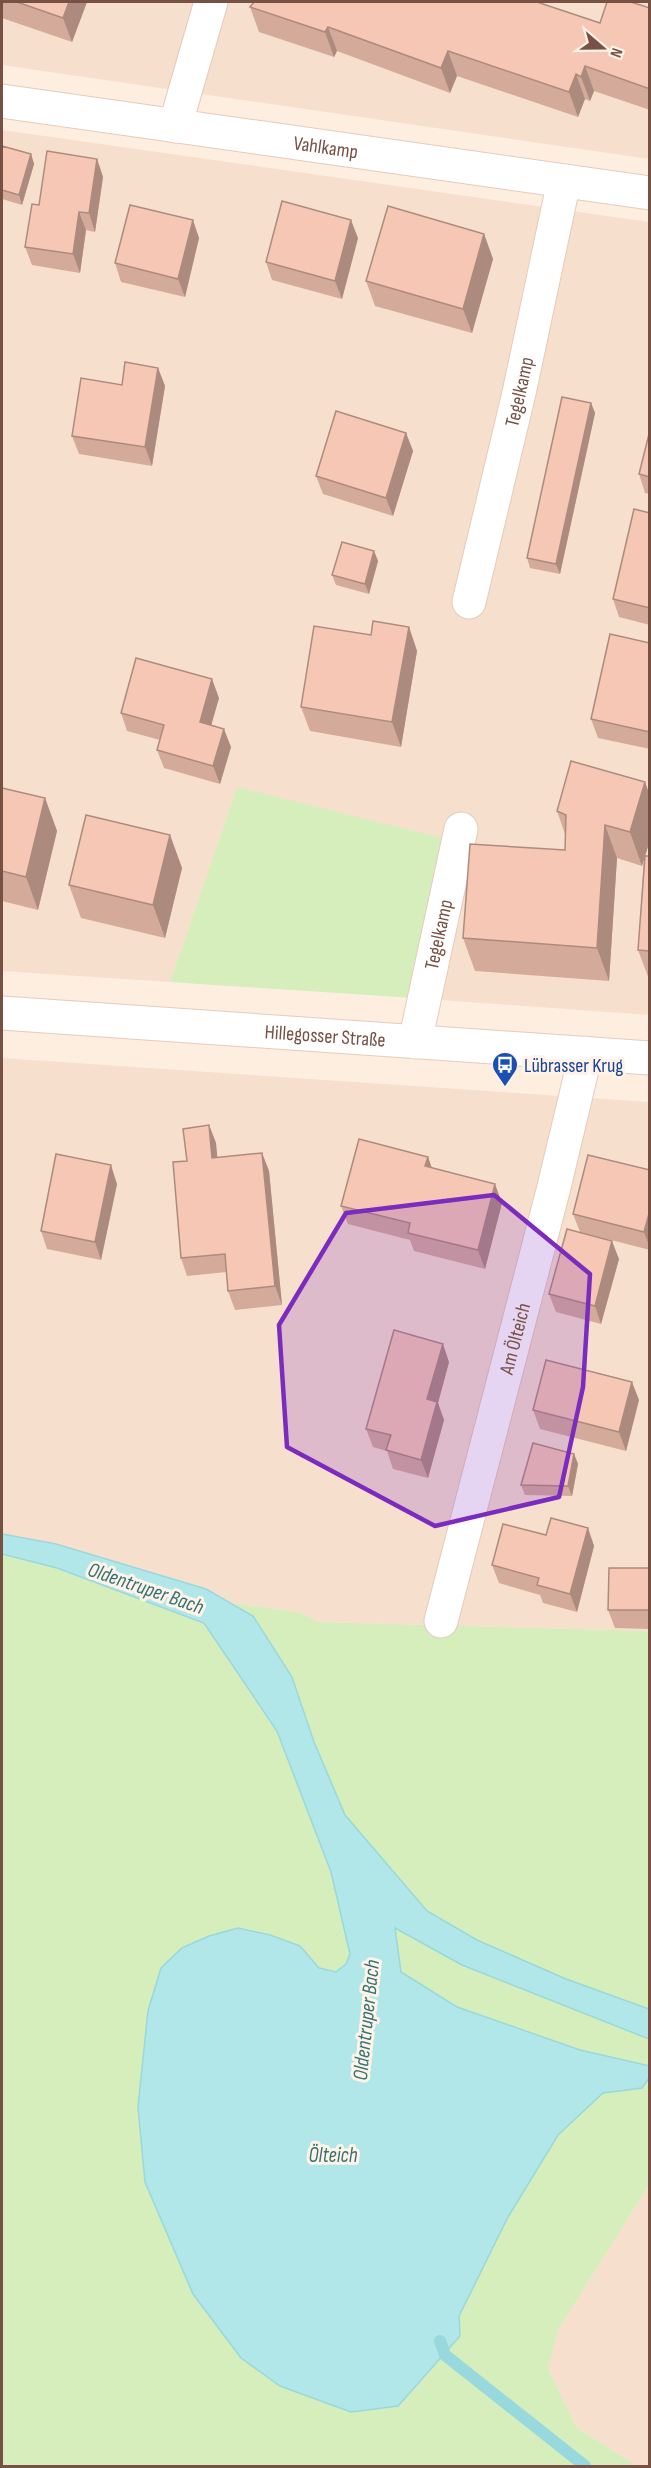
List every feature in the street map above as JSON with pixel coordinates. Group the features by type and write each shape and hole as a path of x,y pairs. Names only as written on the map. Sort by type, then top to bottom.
{"street":[{"path":"175,126 211,2"},
{"name":"Vahlkamp","path":"2,101 650,194"},
{"name":"Tegelkamp","path":"469,602 519,393 564,181"},
{"name":"Tegelkamp","path":"415,1042 461,829"},
{"name":"Hillegosser Straße","path":"2,1013 650,1058"},
{"name":"Am Ölteich","path":"441,1621 554,1187 586,1053"}],"highlighted area":[{"path":"494,1195 590,1274 583,1387 559,1497 435,1526 287,1447 279,1325 346,1213"}],"shaded area":[{"path":"2,2 649,2 649,159 2,65"},
{"path":"2,130 649,222 649,1015 414,998 237,787 170,982 2,971"},
{"path":"2,1058 649,1102 649,1631 319,1622 298,1612 232,1603 206,1589 56,1544 2,1534"},
{"path":"649,2185 649,2466 637,2466 576,2427 548,2368 558,2330"}],"green space":[{"path":"237,787 447,839 414,998 170,982"},
{"path":"2,1554 57,1568 204,1623 277,1731 331,1872 425,1910 345,1815 314,1742 292,1677 253,1616 232,1603 298,1612 319,1622 649,1631 649,2185 558,2330 548,2368 576,2427 637,2466 2,2466"}],"water":[{"name":"Ölteich","path":"2,1534 56,1544 206,1589 253,1616 292,1677 314,1742 345,1815 427,1911 477,1940 566,1979 649,2009 649,2039 462,1965 395,1928 401,1972 457,2007 580,2050 650,2066 649,2078 642,2088 603,2093 558,2135 508,2217 459,2316 460,2336 398,2406 351,2412 280,2386 241,2358 193,2294 145,2182 138,2107 148,2011 161,1968 182,1948 209,1936 238,1928 270,1935 300,1946 319,1968 336,1972 346,1964 350,1954 331,1872 277,1731 204,1623 57,1568 2,1554"}],"building":[{"path":"17,2 69,2 63,18"},
{"path":"254,2 537,2 600,23 607,2 631,2 650,8 650,89 585,66 581,77 576,74 569,92 448,51 441,68 328,27 325,32 250,7"},
{"path":"2,146 31,154 19,195 2,190"},
{"path":"47,151 97,159 89,213 79,212 73,254 25,247 32,204 39,205"},
{"path":"282,201 351,220 335,281 266,262"},
{"path":"130,205 193,220 178,279 115,263"},
{"path":"388,206 484,234 463,309 366,281"},
{"path":"125,362 158,368 145,447 72,436 81,378 122,385"},
{"path":"562,397 591,403 556,564 527,558"},
{"path":"336,411 406,433 386,498 316,476"},
{"path":"650,430 650,477 639,474"},
{"path":"634,509 650,513 650,608 613,599"},
{"path":"342,542 374,551 365,584 332,575"},
{"path":"373,621 409,627 392,722 301,707 314,626 371,635"},
{"path":"610,634 650,643 650,732 591,719"},
{"path":"136,658 212,679 200,722 224,729 213,766 157,750 164,725 121,713"},
{"path":"571,761 645,782 630,832 605,825 597,948 463,938 470,844 565,850 566,815 557,811"},
{"path":"2,788 45,798 26,877 2,871"},
{"path":"86,815 170,835 153,905 69,885"},
{"path":"645,856 650,856 650,951 638,950"},
{"path":"209,1125 212,1158 262,1153 275,1286 228,1291 225,1254 181,1258 173,1162 187,1161 183,1129"},
{"path":"359,1139 428,1157 425,1166 495,1184 478,1250 408,1233 410,1223 341,1206"},
{"path":"56,1154 111,1165 95,1242 41,1231"},
{"path":"588,1155 650,1170 650,1210 644,1232 573,1214"},
{"path":"567,1229 612,1241 595,1306 549,1294"},
{"path":"394,1330 443,1344 427,1399 437,1402 421,1460 386,1450 391,1435 366,1429"},
{"path":"546,1360 632,1382 619,1432 533,1410"},
{"path":"533,1443 574,1454 568,1486 521,1485"},
{"path":"551,1518 588,1528 570,1594 537,1585 539,1578 492,1565 503,1524 546,1535"},
{"path":"609,1568 650,1568 650,1610 608,1610"}],"waterway":[{"name":"Oldentruper Bach","path":"440,2341 445,2355 585,2466"}],"place":[{"name":"Lübrasser Krug","path":"505,1088"}]}
